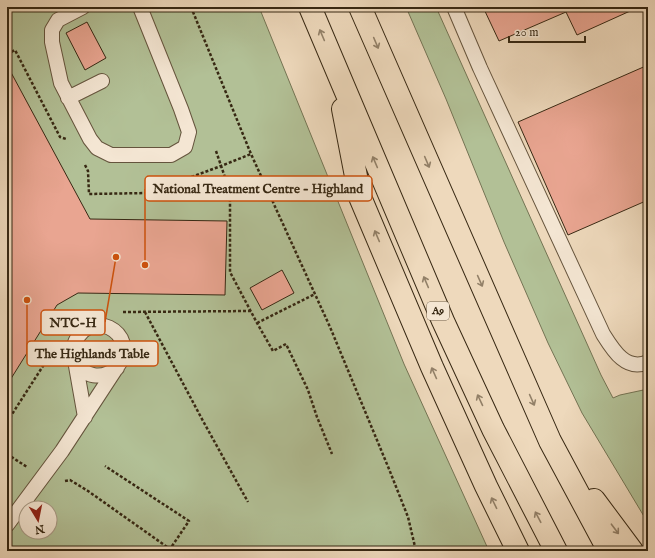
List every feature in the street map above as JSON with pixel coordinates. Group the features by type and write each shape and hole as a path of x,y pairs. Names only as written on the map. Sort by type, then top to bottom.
{"highway":[{"name":"A9","path":"310,7 442,321 493,429 556,551"},
{"path":"360,7 550,442 609,551"},
{"name":"A9","path":"334,64 360,197 432,368 518,551"},
{"path":"550,442 632,551"}],"lane":[{"path":"83,7 58,20 52,30 52,42 61,82 90,139 97,148 111,155 171,154 185,147 189,132 140,7"},
{"path":"454,7 480,68 603,334 611,348 621,358 633,365 648,362"},
{"path":"68,98 102,81"},
{"path":"7,525 85,417 123,358 123,342 113,329 107,326 93,325 85,328 75,341 73,349 85,417"},
{"path":"75,360 81,369 95,375 110,373 117,367"}],"path":[{"path":"191,7 251,154 333,334 408,517 416,551"},
{"path":"7,54 15,50"},
{"path":"216,151 230,192 230,272 273,351 286,344 308,390 332,454"},
{"path":"257,323 315,294"},
{"path":"145,312 248,502"},
{"path":"88,491 170,549 189,521 105,466"}],"green space":[{"path":"7,7 259,7 404,364 489,551 7,551"},
{"path":"406,7 436,7 601,375 613,398 648,389 648,523 582,413 548,343 504,242 446,99"}],"building":[{"path":"483,7 639,7 577,35 566,12 499,41"},
{"path":"87,22 106,58 85,70 66,33"},
{"path":"7,65 90,219 227,221 225,295 78,293 57,305 7,385"},
{"path":"648,65 648,200 568,235 518,122"},
{"path":"282,270 294,293 262,310 250,288"}],"place":[{"name":"NTC-H","path":"116,257"},
{"name":"National Treatment Centre - Highland","path":"145,265"},
{"name":"The Highlands Table","path":"27,300"}]}
